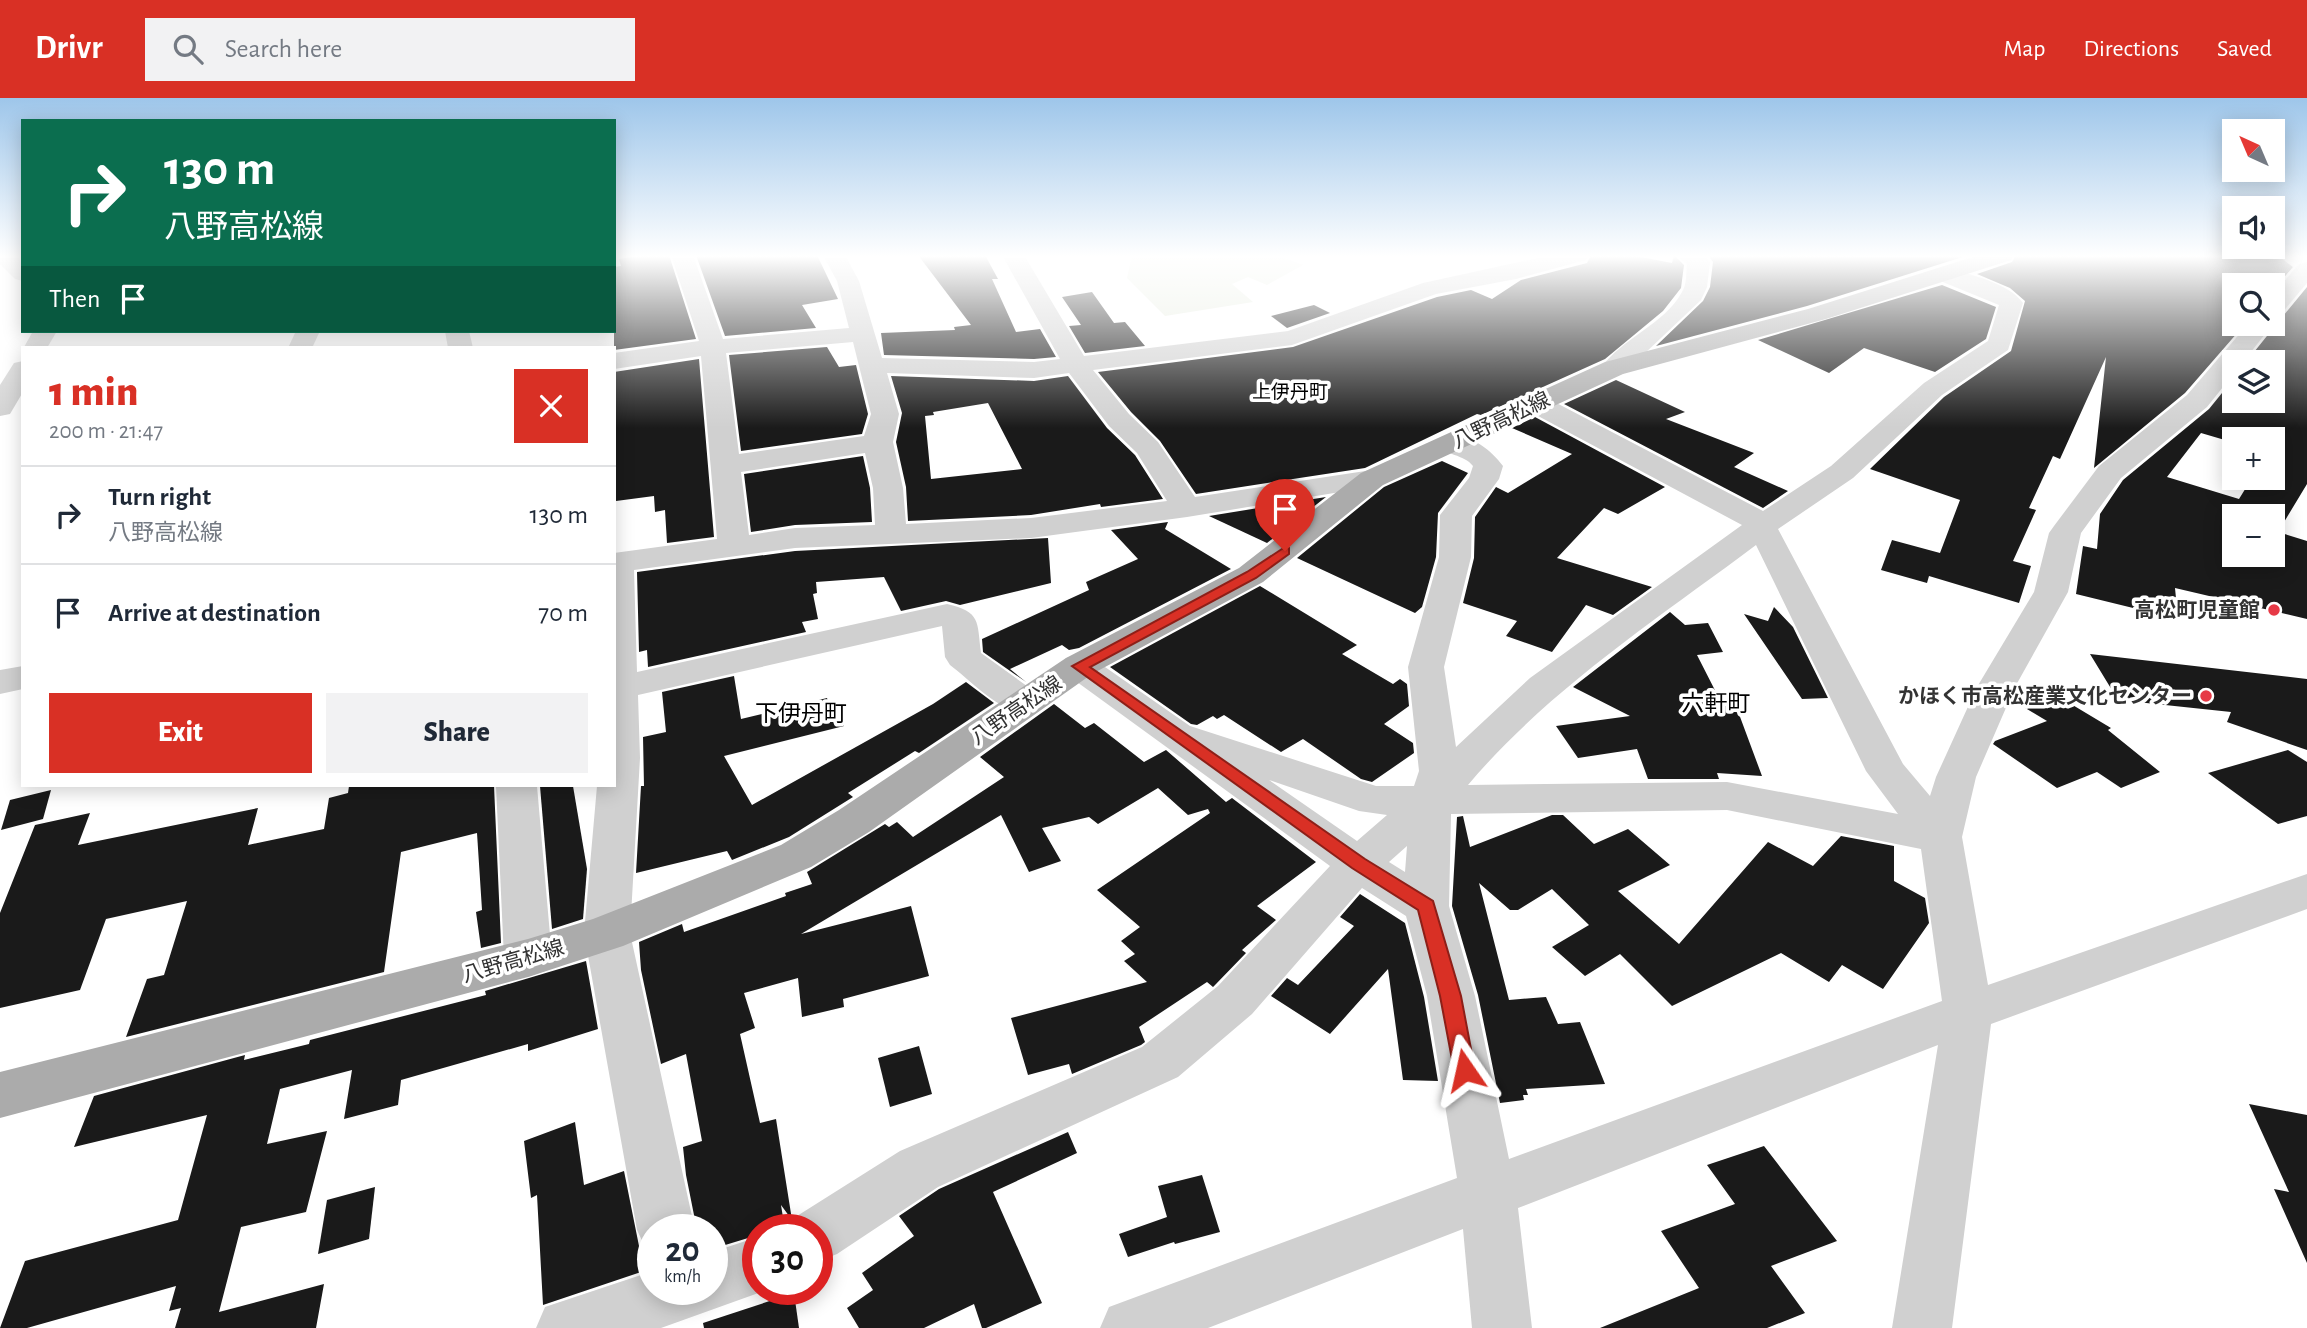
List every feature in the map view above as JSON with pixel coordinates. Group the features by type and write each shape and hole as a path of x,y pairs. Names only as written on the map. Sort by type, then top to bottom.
{"main road":[{"name":"八野高松線","path":"0,1095 528,958 607,933 796,856 854,821 1079,666 1251,575 1372,480 1614,368 1822,312"}],"street":[{"path":"701,312 713,347 734,547"},
{"path":"856,312 885,414 878,426 877,443 888,487 891,532"},
{"path":"1046,312 1077,367 1119,420 1149,448 1187,509"},
{"path":"871,365 1034,370 1077,367 1292,338 1363,312"},
{"path":"1614,368 1625,352 1664,324 1675,312"},
{"path":"833,1225 919,1169 1160,1062 1235,1000 1358,864 1430,802 1485,739 1543,686 1758,528 1842,472 1933,388 1998,345 2008,312"},
{"path":"616,361 713,347 862,334"},
{"path":"1922,1328 1968,1012 1941,837 1956,777 1996,687 2051,592 2065,533 2110,472 2197,401 2251,336"},
{"path":"0,408 21,372"},
{"path":"1535,404 1760,522 1758,528"},
{"path":"725,465 877,443"},
{"path":"1451,443 1479,454 1488,466 1484,478 1456,515 1455,557 1426,667 1439,771 1430,802 1426,906 1451,996 1488,1194 1502,1328"},
{"path":"663,1214 607,933 620,758 616,563 794,538 1031,528 1187,509 1372,480"},
{"path":"1758,528 1769,538 1886,771 1941,837"},
{"path":"619,688 947,614 959,619 963,657 1025,703"},
{"path":"1079,666 1358,864 1426,906"},
{"path":"0,682 21,677"},
{"path":"1177,735 1374,801 1727,796 1941,837"},
{"path":"516,787 528,958"},
{"path":"1130,1328 1968,1012 2307,891"},
{"path":"566,1328 650,1305"}],"shaded area":[{"path":"1161,312 1188,312 1165,316"}],"building":[{"path":"616,312 687,312 696,339 616,350"},
{"path":"717,312 807,312 816,328 725,336"},
{"path":"961,312 1007,312 1016,332 1040,329 1056,357 1034,359 884,355 881,333 955,330 954,327 971,325"},
{"path":"1072,312 1106,312 1114,323 1125,322 1145,346 1085,353 1069,326 1081,325"},
{"path":"1285,312 1330,313 1287,328 1271,316"},
{"path":"1393,312 1661,312 1605,359 1481,415 1477,414 1365,468 1196,494 1160,441 1131,412 1098,372 1293,347"},
{"path":"1691,312 1783,312 1656,346"},
{"path":"1850,312 1994,312 1986,339 1935,372 1864,348 1829,373 1758,340"},
{"path":"2022,312 2222,312 2222,336 2235,336 2185,393 2094,468 2106,357 2060,459 2053,456 2029,508 2036,510 2013,561 2031,566 2019,603 1929,576 1927,583 1881,570 1892,540 1940,553 1960,500 1870,469 1944,397 2011,351"},
{"path":"2286,312 2307,312 2307,484 2285,520 2285,504 2222,504 2222,567 2285,567 2285,534 2307,541 2307,619 2175,588 2178,619 2076,594 2083,546 2097,549 2100,514 2123,480 2209,409 2222,393 2222,413 2285,413 2285,350 2256,350 2267,336 2285,336"},
{"path":"827,347 839,367 856,365 868,414 862,434 741,451 729,355"},
{"path":"699,359 714,537 667,543 665,510 655,512 654,496 616,501 616,372"},
{"path":"891,376 1034,381 1068,376 1107,428 1135,455 1163,499 1101,507 1100,504 1031,515 908,521 906,487 896,442 902,413","holes":["988,403 1022,469 931,479 925,416 934,415 933,412"]},
{"path":"1616,380 1685,412 1666,419 1754,453 1734,467 1788,491 1763,508 1564,404"},
{"path":"1535,417 1665,487 1618,514 1604,508 1557,558 1652,587 1613,615 1586,605 1552,652 1506,636 1517,621 1463,603 1474,558 1475,517 1496,487 1508,493 1572,454 1512,428"},
{"path":"863,456 870,488 872,522 795,525 751,532 744,474"},
{"path":"1442,461 1468,473 1438,513 1436,557 1422,607 1415,613 1297,558 1384,487"},
{"path":"1326,497 1267,543 1209,516"},
{"path":"1168,522 1165,529 1231,569 1079,648 1069,650 1062,645 1010,669 1026,682 983,652 982,639 1089,590 1086,582 1138,559 1111,530"},
{"path":"1048,538 1051,583 960,605 946,601 901,611 884,577 816,582 817,593 813,594 818,619 802,622 806,632 648,667 647,650 639,652 637,572 795,551"},
{"path":"1260,586 1357,645 1342,654 1393,684 1400,679 1407,684 1409,706 1384,724 1413,743 1414,753 1372,782 1361,779 1303,739 1281,752 1224,715 1217,719 1213,716 1197,725 1191,724 1110,667"},
{"path":"1774,607 1793,627 1828,698 1802,699 1744,614 1768,621"},
{"path":"1670,612 1685,625 1708,623 1723,652 1697,655 1723,706 1736,706 1762,776 1717,773 1719,779 1648,779 1637,749 1578,758 1556,726 1630,716 1573,687"},
{"path":"2090,654 2307,679 2307,750 2227,722 2231,712 2118,700"},
{"path":"734,676 741,719 827,698 829,704 837,702 844,726 724,756 752,805 933,704 966,682 994,703 919,753 915,751 848,793 853,797 789,837 732,860 727,851 636,873 641,786 644,786 643,737 666,732 662,692"},
{"path":"2036,683 2111,728 2108,730 2160,772 2121,788 2097,772 2057,788 1993,744 2047,721 2012,700 2016,692"},
{"path":"1054,704 1085,728 1094,723 1144,762 1166,750 1226,802 1232,798 1316,862 1257,906 1276,920 1242,950 1246,953 1213,987 1207,982 1139,1027 1145,1042 1141,1045 1072,1074 1069,1064 1028,1075 1011,1018 1147,982 1124,961 1135,954 1121,941 1140,927 1097,890 1210,813 1208,809 1188,815 1158,788 1098,824 1089,817 1042,828 1061,861 1029,872 1001,815 801,934 911,906 929,976 843,999 844,1007 802,1017 798,978 744,993 755,1028 740,1034 760,1123 776,1119 791,1214 788,1214 781,1205 782,1214 742,1214 742,1240 728,1244 728,1214 694,1214 683,1147 702,1141 686,1054 661,1064 641,970 639,942 682,924 684,932 786,896 785,893 812,884 807,872 885,824 889,827 897,822 913,837 1004,777 980,757"},
{"path":"2288,750 2307,762 2307,816 2278,824 2208,773"},
{"path":"349,787 494,787 501,943 481,948 476,912 482,910 477,833 401,852 384,972 126,1037 147,979 164,975 187,901 106,919 80,990 0,1008 0,913 35,825 90,813 78,845 258,808 248,845 324,829 329,798 348,793"},
{"path":"540,787 573,787 587,869 583,919 552,929"},
{"path":"51,790 43,819 1,830 10,800"},
{"path":"1552,815 1563,815 1594,844 1628,829 1670,865 1618,891 1679,944 1768,842 1813,866 1841,836 1894,846 1894,881 1925,898 1929,923 1883,989 1842,965 1829,982 1781,953 1672,1006 1620,954 1585,976 1552,947 1589,925 1552,889 1518,910 1510,910 1479,883 1509,1000 1546,997 1558,1024 1580,1022 1605,1084 1526,1089 1528,1095 1523,1095 1524,1100 1500,1103 1478,995 1452,906 1457,817 1463,816 1470,847"},
{"path":"1360,894 1405,923 1424,997 1438,1081 1403,1080 1388,969 1330,1034 1271,996 1287,978 1298,985 1354,926 1340,917"},
{"path":"586,961 598,1029 528,1051 528,1044 401,1080 398,1105 344,1119 352,1070 280,1089 267,1144 327,1131 306,1212 241,1227 219,1312 324,1284 316,1328 175,1328 181,1308 169,1311 176,1286 27,1328 0,1328 25,1261 178,1220 207,1115 74,1147 94,1096 245,1055 244,1060 309,1044 310,1040 486,995 485,991"},
{"path":"919,1046 932,1094 890,1107 878,1058"},
{"path":"2249,1104 2307,1115 2307,1263 2274,1189 2289,1192"},
{"path":"575,1122 584,1185 624,1171 637,1236 637,1273 543,1305 537,1195 531,1198 524,1141"},
{"path":"1068,1132 1077,1153 993,1192 1042,1303 986,1328 982,1328 974,1304 924,1328 859,1328 847,1308 873,1290 862,1273 914,1236 899,1216 939,1189"},
{"path":"1764,1146 1837,1241 1771,1266 1805,1313 1767,1328 1600,1328 1699,1288 1661,1231 1735,1204 1707,1165"},
{"path":"1202,1175 1220,1232 1175,1244 1174,1242 1128,1257 1119,1234 1167,1217 1158,1186"},
{"path":"375,1187 369,1239 318,1254 327,1200"},
{"path":"758,1305 796,1305 799,1328 704,1328 703,1323"}],"place":[{"name":"高松町児童館","path":"2274,610"},
{"name":"かほく市高松産業文化センター","path":"2206,696"}],"district":[{"name":"上伊丹町","path":"1290,391"},
{"name":"六軒町","path":"1716,703"},
{"name":"下伊丹町","path":"801,713"}],"route":[{"path":"1285,551 1251,575 1079,666 1358,864 1426,906 1451,996 1465,1070"}]}
